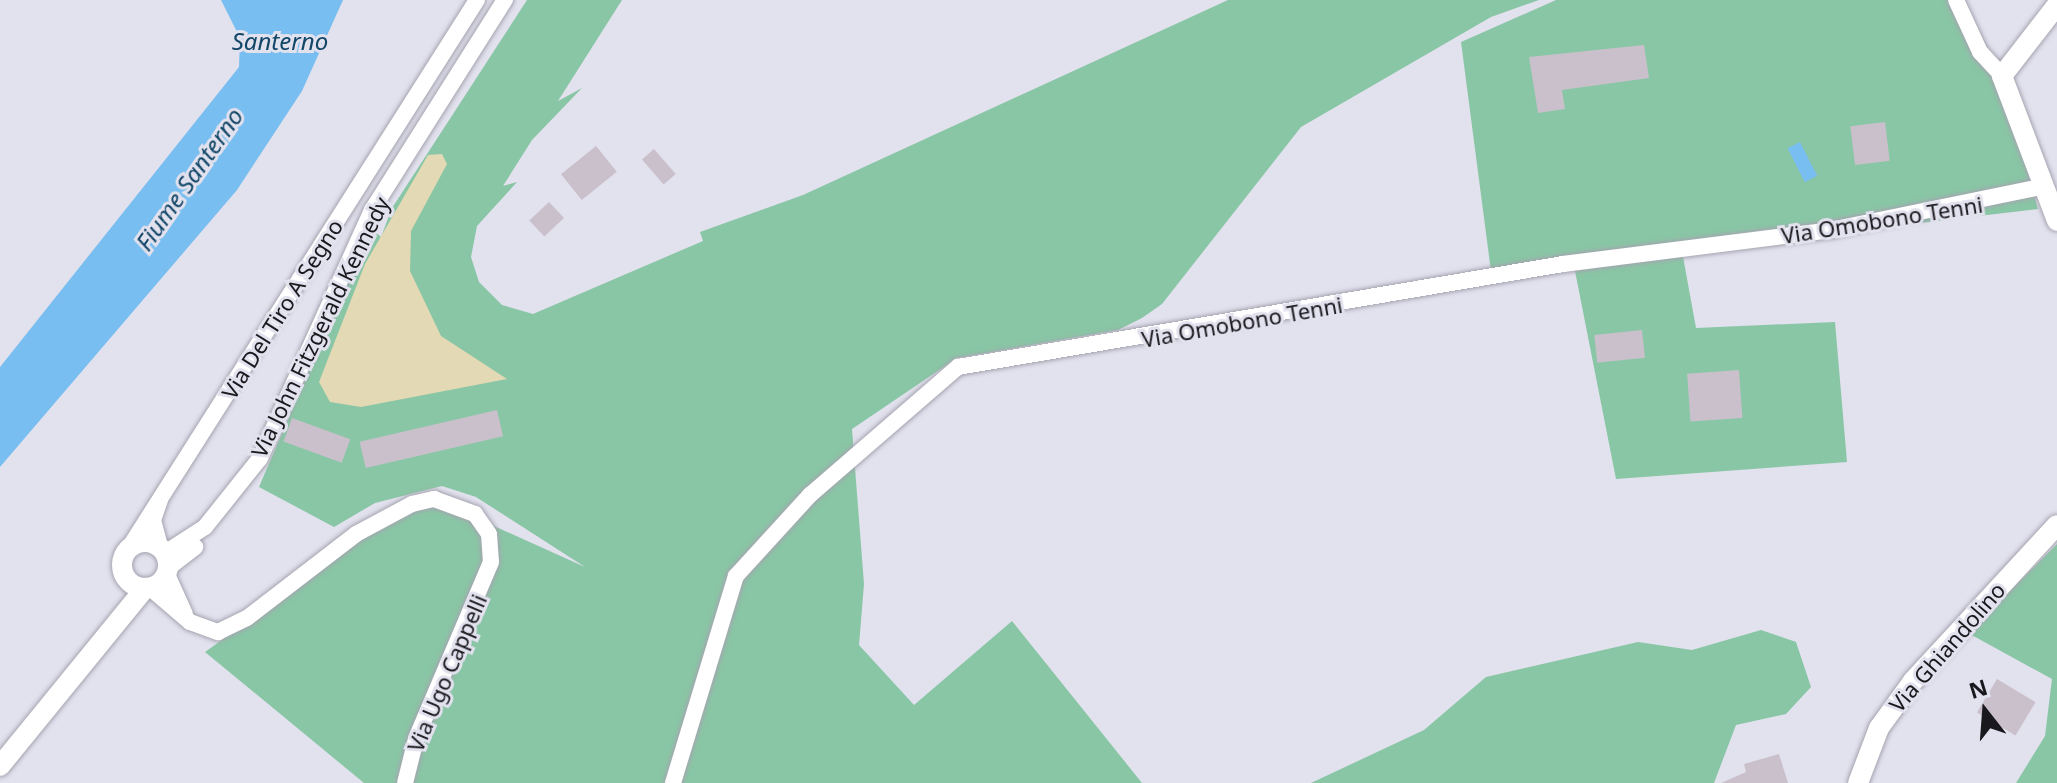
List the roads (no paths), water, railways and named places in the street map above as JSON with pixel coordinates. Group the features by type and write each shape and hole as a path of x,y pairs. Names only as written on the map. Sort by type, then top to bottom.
{"street":[{"name":"Via Del Tiro A Segno","path":"125,554 477,0"},
{"name":"Via John Fitzgerald Kennedy","path":"165,561 195,547 205,527 260,458 372,210 505,0"},
{"path":"1956,0 1980,52 2002,76 2041,187 2057,221"},
{"path":"2002,76 2057,5"},
{"name":"Via Omobono Tenni","path":"673,783 736,576 810,495 958,367 1563,264 1846,227 2041,187"},
{"name":"Via Del Tiro A Segno","path":"162,495 153,520 165,561"},
{"name":"Via Ugo Cappelli","path":"190,622 208,630 234,628 356,534 412,504 434,499 475,514 489,534 491,562 416,739 405,783"},
{"name":"Via Ghiandolino","path":"1858,783 1879,728 1913,681 2057,525"},
{"path":"96,653 124,576 125,554 145,542 165,561 190,622"},
{"path":"0,766 96,653 165,561"},
{"path":"124,576 147,588 190,622"}],"water":[{"name":"Santerno","path":"221,0 343,0 302,91 237,190 0,467 0,367 239,67 240,38"},
{"path":"1800,142 1817,176 1805,182 1788,148"}],"water label":[{"name":"Fiume Santerno","path":"189,179"}]}
